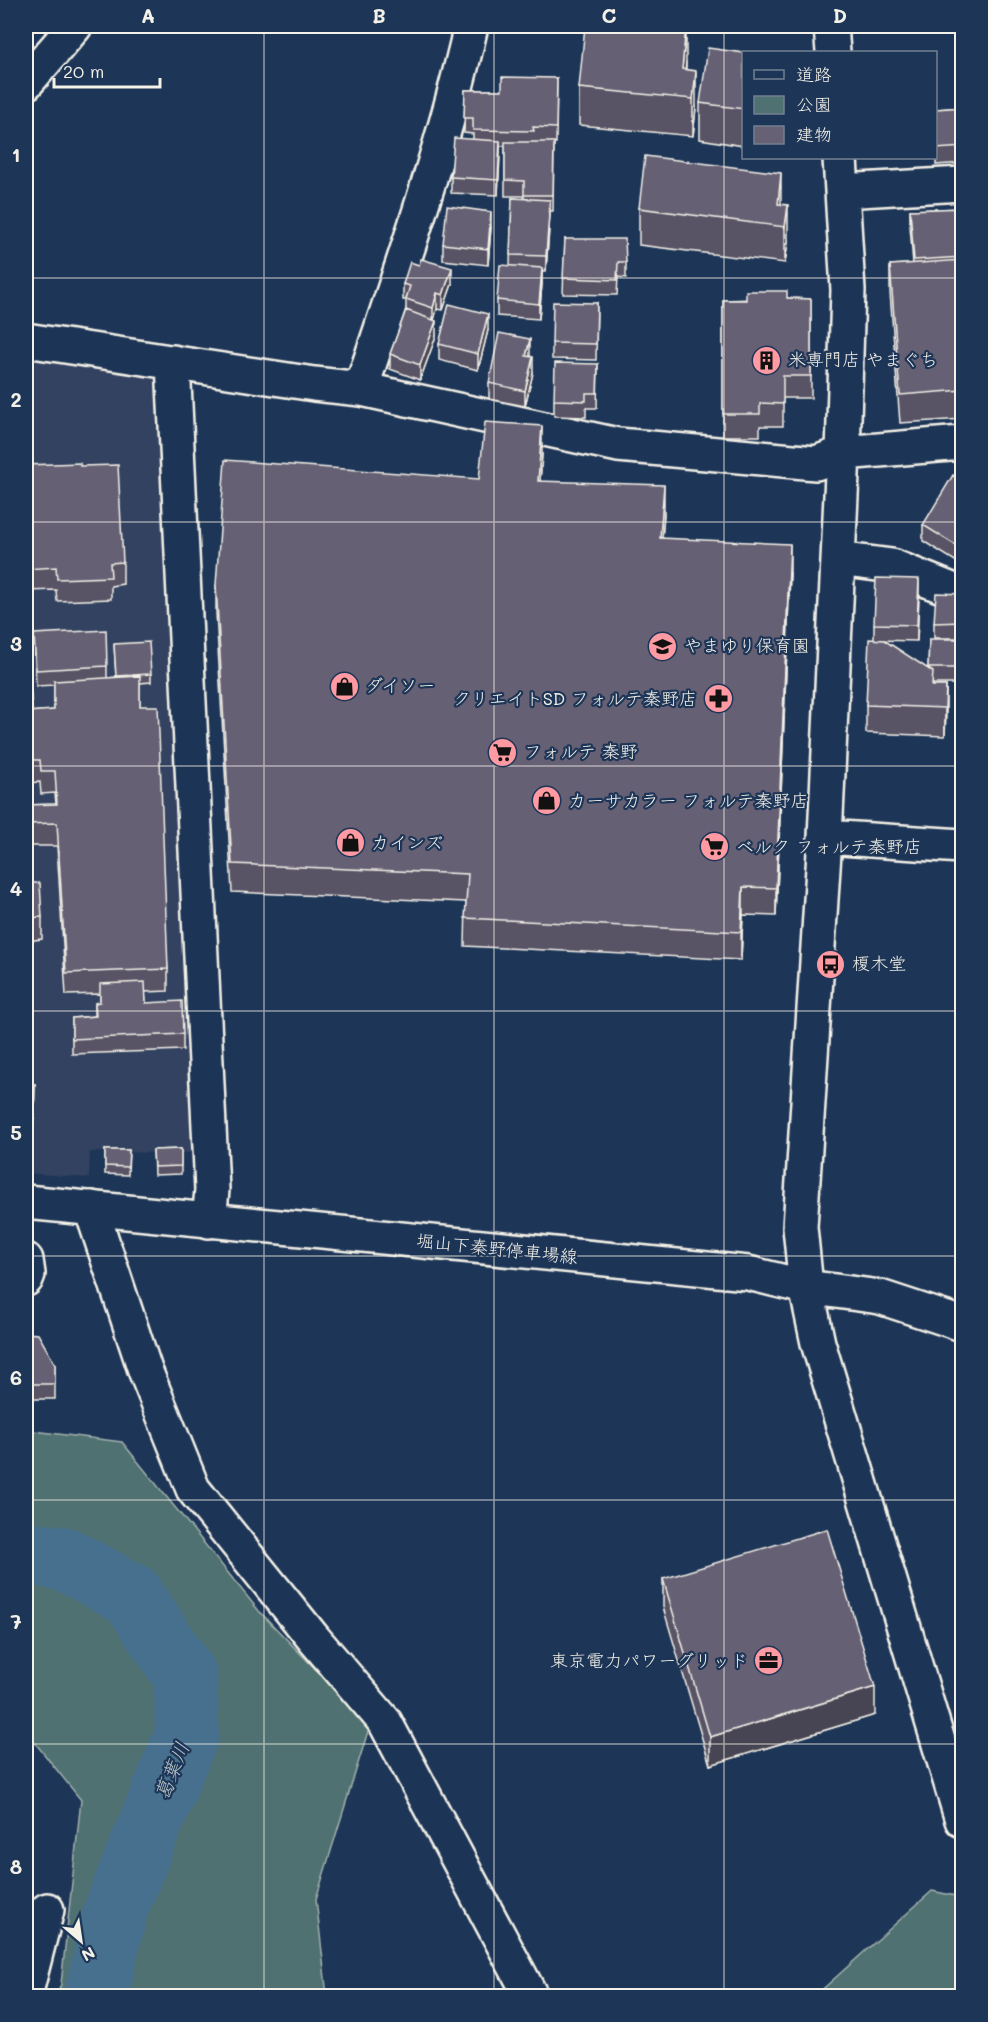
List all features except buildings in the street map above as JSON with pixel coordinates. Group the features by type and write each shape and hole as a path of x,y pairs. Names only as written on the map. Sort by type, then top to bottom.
{"street":[{"path":"26,83 75,26"},
{"path":"361,389 428,186 458,86 471,26"},
{"path":"831,26 833,51"},
{"path":"840,159 848,290 843,453 825,837 800,1227 806,1287 818,1343 963,1820"},
{"path":"842,191 963,184"},
{"path":"26,340 314,384 361,389 618,445 816,463 843,453 963,443"},
{"path":"173,362 212,1190 209,1221"},
{"path":"838,560 892,566 963,594"},
{"path":"825,837 963,846"},
{"name":"堀山下秦野停車場線","path":"26,1202 748,1274 806,1287 880,1297 963,1324"},
{"path":"91,1208 145,1370 193,1489 314,1639 385,1722 531,1996"},
{"path":"26,1260 28,1274 26,1280"},
{"path":"26,1992 47,1910"}],"shaded area":[{"path":"26,347 153,372 162,383 196,1153 90,1152 89,1178 26,1173"}],"green space":[{"path":"26,1430 122,1442 259,1611 370,1725 316,1899 327,1996 57,1996 61,1984 81,1800 28,1734 26,1735"},
{"path":"932,1891 955,1896 962,1917 962,1996 815,1996"}],"waterway":[{"name":"葛葉川","path":"26,1553 65,1559 132,1595 185,1675 187,1734 116,1909 96,1996"}],"place":[{"name":"米専門店 やまぐち","path":"767,360"},
{"name":"やまゆり保育園","path":"663,646"},
{"name":"ダイソー","path":"344,686"},
{"name":"クリエイトSD フォルテ秦野店","path":"718,699"},
{"name":"フォルテ 秦野","path":"503,752"},
{"name":"カーサカラー フォルテ秦野店","path":"547,801"},
{"name":"カインズ","path":"350,843"},
{"name":"ベルク フォルテ秦野店","path":"715,847"},
{"name":"榎木堂","path":"831,964"},
{"name":"東京電力パワーグリッド","path":"769,1661"}]}
